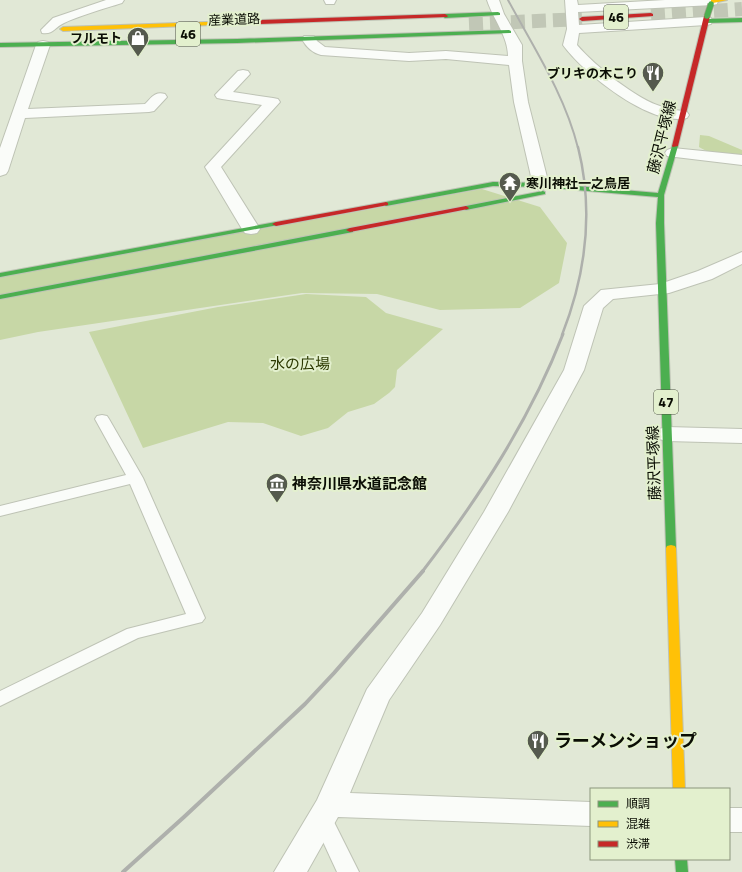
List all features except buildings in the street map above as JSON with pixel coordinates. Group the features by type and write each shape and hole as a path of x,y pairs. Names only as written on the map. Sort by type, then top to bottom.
{"main road":[{"name":"47","path":"707,19 715,1"},
{"path":"43,30 498,14"},
{"name":"46","path":"578,24 651,15"},
{"path":"707,19 742,20"},
{"name":"藤沢平塚線","path":"679,788 662,288 661,195 707,19"},
{"name":"産業道路","path":"0,39 469,24"},
{"path":"0,45 309,39 509,32"},
{"path":"508,183 524,190 526,193 522,197"},
{"path":"0,275 494,184 508,183 542,185 661,195"},
{"path":"0,297 568,188"},
{"path":"681,860 682,872"}],"street":[{"path":"43,30 58,21 118,0"},
{"path":"493,0 498,14 515,45 515,61 521,102 542,185"},
{"path":"682,115 658,111 629,96 604,78 580,57 570,45 578,24 571,4 715,1"},
{"path":"72,2 94,8"},
{"path":"578,24 707,19"},
{"path":"309,39 311,43 321,51 409,57 446,56 515,61"},
{"path":"0,171 43,45"},
{"path":"243,74 222,95 273,102 213,167 251,229"},
{"path":"19,114 149,108 160,97"},
{"path":"673,153 742,160"},
{"path":"290,872 326,812 377,696 431,619 496,512 574,370 594,306 608,294 662,288 705,275 742,257"},
{"path":"667,434 742,436"},
{"path":"326,812 590,814"},
{"path":"730,820 742,820"}],"lane":[{"path":"0,699 133,634 196,618 135,478 102,419"},
{"path":"0,511 135,478"},
{"path":"326,812 348,872"}],"green space":[{"path":"700,135 709,136 742,150 742,154 719,154 703,149 699,147"},
{"path":"482,189 540,207 567,243 559,283 520,308 440,310 377,294 302,293 38,332 0,340 0,276"},
{"name":"水の広場","path":"306,294 366,297 386,313 443,329 397,370 395,387 389,393 374,404 348,412 328,428 301,436 263,423 228,422 143,448 89,332 218,307"}],"tunnel":[{"path":"651,15 742,9"},
{"path":"469,24 582,19"}],"railway":[{"path":"508,0 557,91 565,109 578,148"},
{"path":"562,335 577,289 585,242 586,195 578,147"},
{"path":"422,572 483,487 519,428 550,366 563,334"},
{"path":"123,872 305,704 423,571"}],"traffic: fast":[{"path":"707,16 711,4"},
{"path":"445,16 498,14"},
{"path":"706,21 742,20"},
{"path":"0,45 237,41 509,32"},
{"path":"671,548 660,223 661,195 675,146"},
{"path":"386,204 493,184 541,185 661,195"},
{"path":"466,208 543,193"},
{"path":"0,275 276,224"},
{"path":"0,297 350,230"},
{"path":"681,860 682,872"}],"traffic: slow":[{"path":"713,1 724,0"},
{"path":"63,29 260,22"},
{"path":"671,548 679,788"}],"traffic: jam":[{"path":"582,19 651,15"},
{"path":"260,22 445,16"},
{"path":"675,146 707,16"},
{"path":"276,224 386,204"},
{"path":"350,230 466,208"}],"place":[{"name":"フルモト","path":"138,58"},
{"name":"ブリキの木こり","path":"653,92"},
{"name":"寒川神社一之鳥居","path":"510,202"},
{"name":"神奈川県水道記念館","path":"277,504"},
{"name":"ラーメンショップ","path":"538,760"}]}
